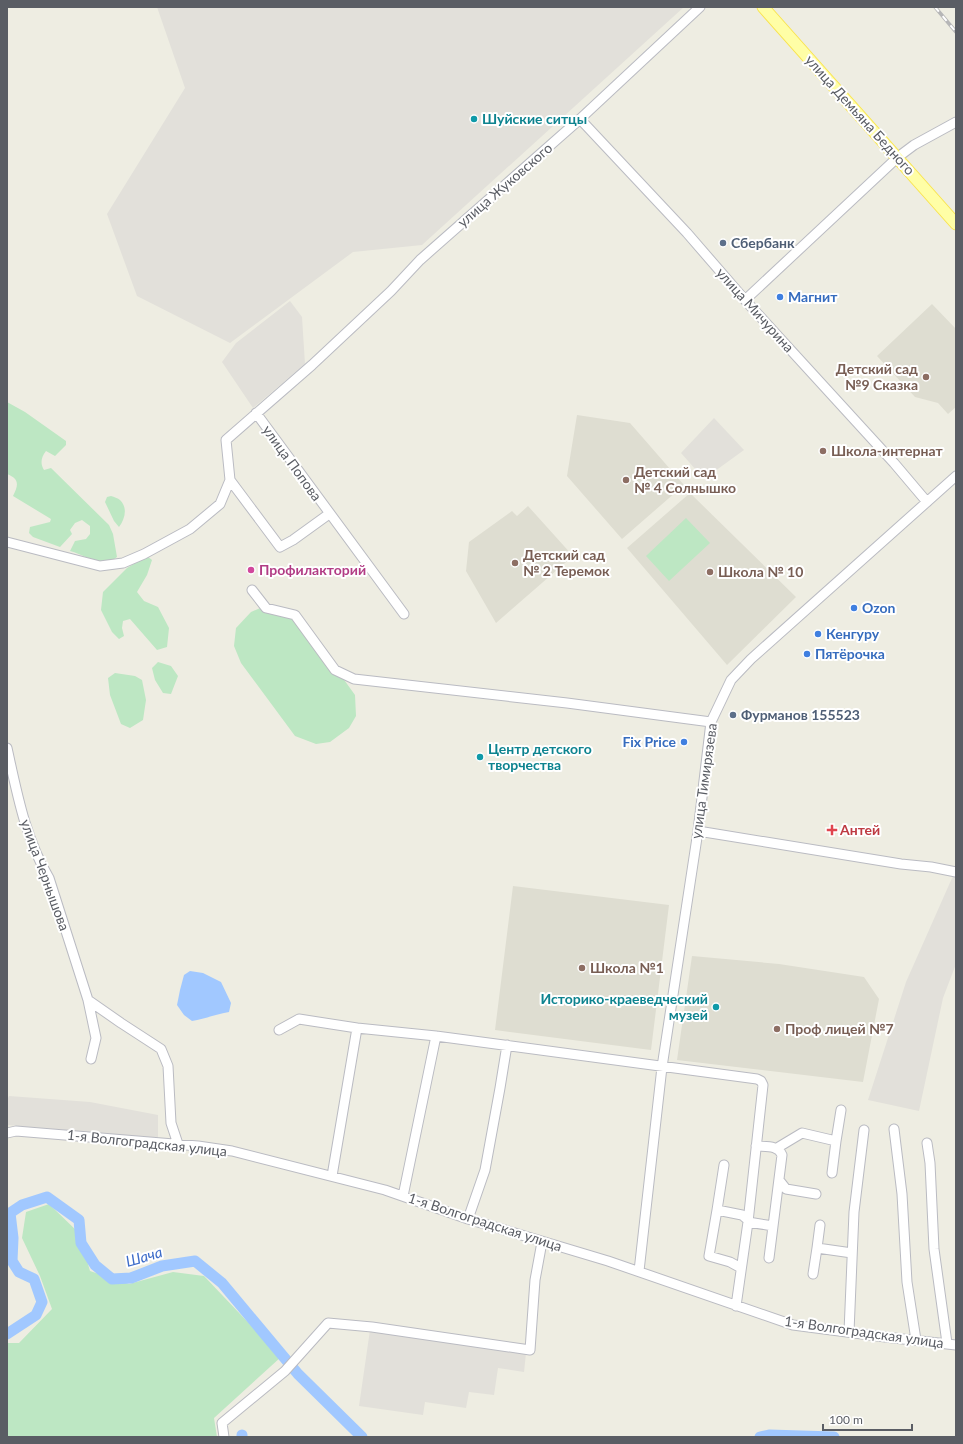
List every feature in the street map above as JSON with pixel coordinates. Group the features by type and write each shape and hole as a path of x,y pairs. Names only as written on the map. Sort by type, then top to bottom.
{"main road":[{"name":"улица Демьяна Бедного","path":"763,7 956,224"}],"street":[{"name":"улица Жуковского","path":"230,480 226,440 312,365 391,291 420,260 580,119 700,7"},
{"name":"улица Мичурина","path":"580,119 687,233 745,300 928,502"},
{"path":"745,300 898,157 914,144 956,122"},
{"name":"улица Попова","path":"256,413 404,614"},
{"name":"улица Тимирязева","path":"639,1271 662,1067 698,831 711,722 730,680 751,659 956,476"},
{"path":"7,542 100,566 123,563 190,529 220,504 230,480"},
{"name":"улица Попова","path":"230,480 280,547 293,540 329,514"},
{"path":"252,590 266,608 295,615 335,670 354,679 567,703 711,722"},
{"name":"улица Чернышова","path":"7,748 21,810 38,860 49,878 88,1000 96,1038 91,1059"},
{"path":"698,831 956,872"},
{"path":"88,1000 161,1050 168,1066 171,1123 178,1144"},
{"path":"279,1030 299,1019 357,1028 507,1045 757,1079 761,1081 763,1085 748,1221 736,1306"},
{"path":"332,1176 357,1028"},
{"path":"403,1196 436,1036"},
{"path":"468,1219 484,1170 507,1045"},
{"path":"832,1173 841,1110"},
{"path":"894,1129 902,1194 907,1282 916,1340"},
{"path":"849,1332 854,1212 864,1130"},
{"name":"1-я Волгоградская улица","path":"7,1133 16,1131 178,1144 232,1151 384,1190 468,1219 639,1271 736,1306 793,1324 951,1344"},
{"path":"776,1148 802,1133 836,1141"},
{"path":"928,1143 934,1249 951,1344"},
{"path":"756,1146 776,1148 781,1151 782,1155 769,1258"},
{"path":"724,1165 709,1256 730,1262 741,1268"},
{"path":"779,1180 786,1190 816,1194"},
{"path":"717,1210 742,1215 748,1221 773,1226"},
{"path":"813,1274 820,1225"},
{"path":"224,1437 222,1422 285,1371 328,1323 372,1327 530,1350 535,1280 542,1242"},
{"path":"817,1248 852,1253"}],"shaded area":[{"path":"157,7 684,7 422,245 353,252 230,343 137,296 107,214 185,88"},
{"path":"290,301 302,317 305,364 253,408 222,362 236,343"},
{"name":"Детский сад №9 Сказка","path":"932,304 956,329 956,407 948,414 938,403 915,397 877,356"},
{"name":"Детский сад № 4 Солнышко","path":"577,415 630,423 684,485 622,539 567,476"},
{"path":"714,418 744,450 704,479 681,453"},
{"name":"Школа № 10","path":"690,493 796,597 727,665 627,548"},
{"name":"Детский сад № 2 Теремок","path":"528,506 573,556 496,623 466,571 469,542 512,511 517,516"},
{"path":"956,869 956,964 943,998 919,1111 868,1100 906,982"},
{"name":"Школа №1","path":"513,886 669,905 651,1050 495,1030"},
{"name":"Проф лицей №7","path":"692,956 779,964 864,977 879,999 863,1082 677,1060"},
{"path":"9,1096 90,1102 158,1115 158,1138 7,1125 7,1100"},
{"path":"370,1330 526,1353 524,1372 498,1368 494,1395 469,1392 466,1408 425,1402 423,1415 359,1406"}],"green space":[{"path":"7,402 25,412 66,441 66,445 55,456 46,451 42,460 43,468 44,470 51,468 109,525 113,534 117,557 106,562 94,560 70,551 75,541 86,539 90,534 90,526 82,520 75,523 70,530 72,534 60,547 33,537 29,533 30,527 50,522 51,519 13,496 17,482 14,478 7,474"},
{"path":"111,496 119,499 124,506 125,514 119,527 114,521 105,502 107,497"},
{"path":"686,518 710,543 669,581 646,556"},
{"path":"147,556 152,560 147,575 137,592 144,601 158,607 169,628 167,647 157,650 130,619 123,621 122,628 124,636 119,639 112,632 101,610 103,592 127,568"},
{"path":"267,605 296,613 355,695 356,716 349,728 330,742 316,744 295,736 241,663 234,646 236,628 251,612"},
{"path":"158,662 171,666 178,676 171,694 163,693 155,680 152,668"},
{"path":"115,673 135,676 142,680 146,700 143,720 130,728 121,724 110,695 108,678"},
{"path":"49,1204 79,1233 90,1271 129,1284 173,1272 204,1276 281,1357 214,1418 217,1437 7,1437 7,1343 19,1343 52,1309 40,1276 22,1238 26,1212"}],"water":[{"path":"190,971 203,973 221,982 231,1003 229,1012 192,1021 184,1015 177,1005 184,975"}],"waterway":[{"name":"Шача","path":"7,1334 36,1315 42,1302 34,1279 19,1272 12,1261 13,1238 10,1213 22,1205 47,1197 79,1220 81,1243 95,1265 112,1279 131,1278 162,1266 195,1261 222,1283 298,1374 362,1437"},
{"name":"Шача","path":"760,1437 769,1435 834,1437"}],"railway":[{"path":"935,7 956,32"}],"place":[{"name":"Шуйские ситцы","path":"474,119"},
{"name":"Сбербанк","path":"723,243"},
{"name":"Магнит","path":"780,297"},
{"name":"Детский сад №9 Сказка","path":"926,377"},
{"name":"Школа-интернат","path":"823,451"},
{"name":"Детский сад № 4 Солнышко","path":"626,480"},
{"name":"Детский сад № 2 Теремок","path":"515,563"},
{"name":"Профилакторий","path":"251,570"},
{"name":"Школа № 10","path":"710,572"},
{"name":"Ozon","path":"854,608"},
{"name":"Кенгуру","path":"818,634"},
{"name":"Пятёрочка","path":"807,654"},
{"name":"Фурманов 155523","path":"733,715"},
{"name":"Fix Price","path":"684,742"},
{"name":"Центр детского творчества","path":"480,757"},
{"name":"Антей","path":"832,830"},
{"name":"Школа №1","path":"582,968"},
{"name":"Историко-краеведческий музей","path":"716,1007"},
{"name":"Проф лицей №7","path":"777,1029"}]}
